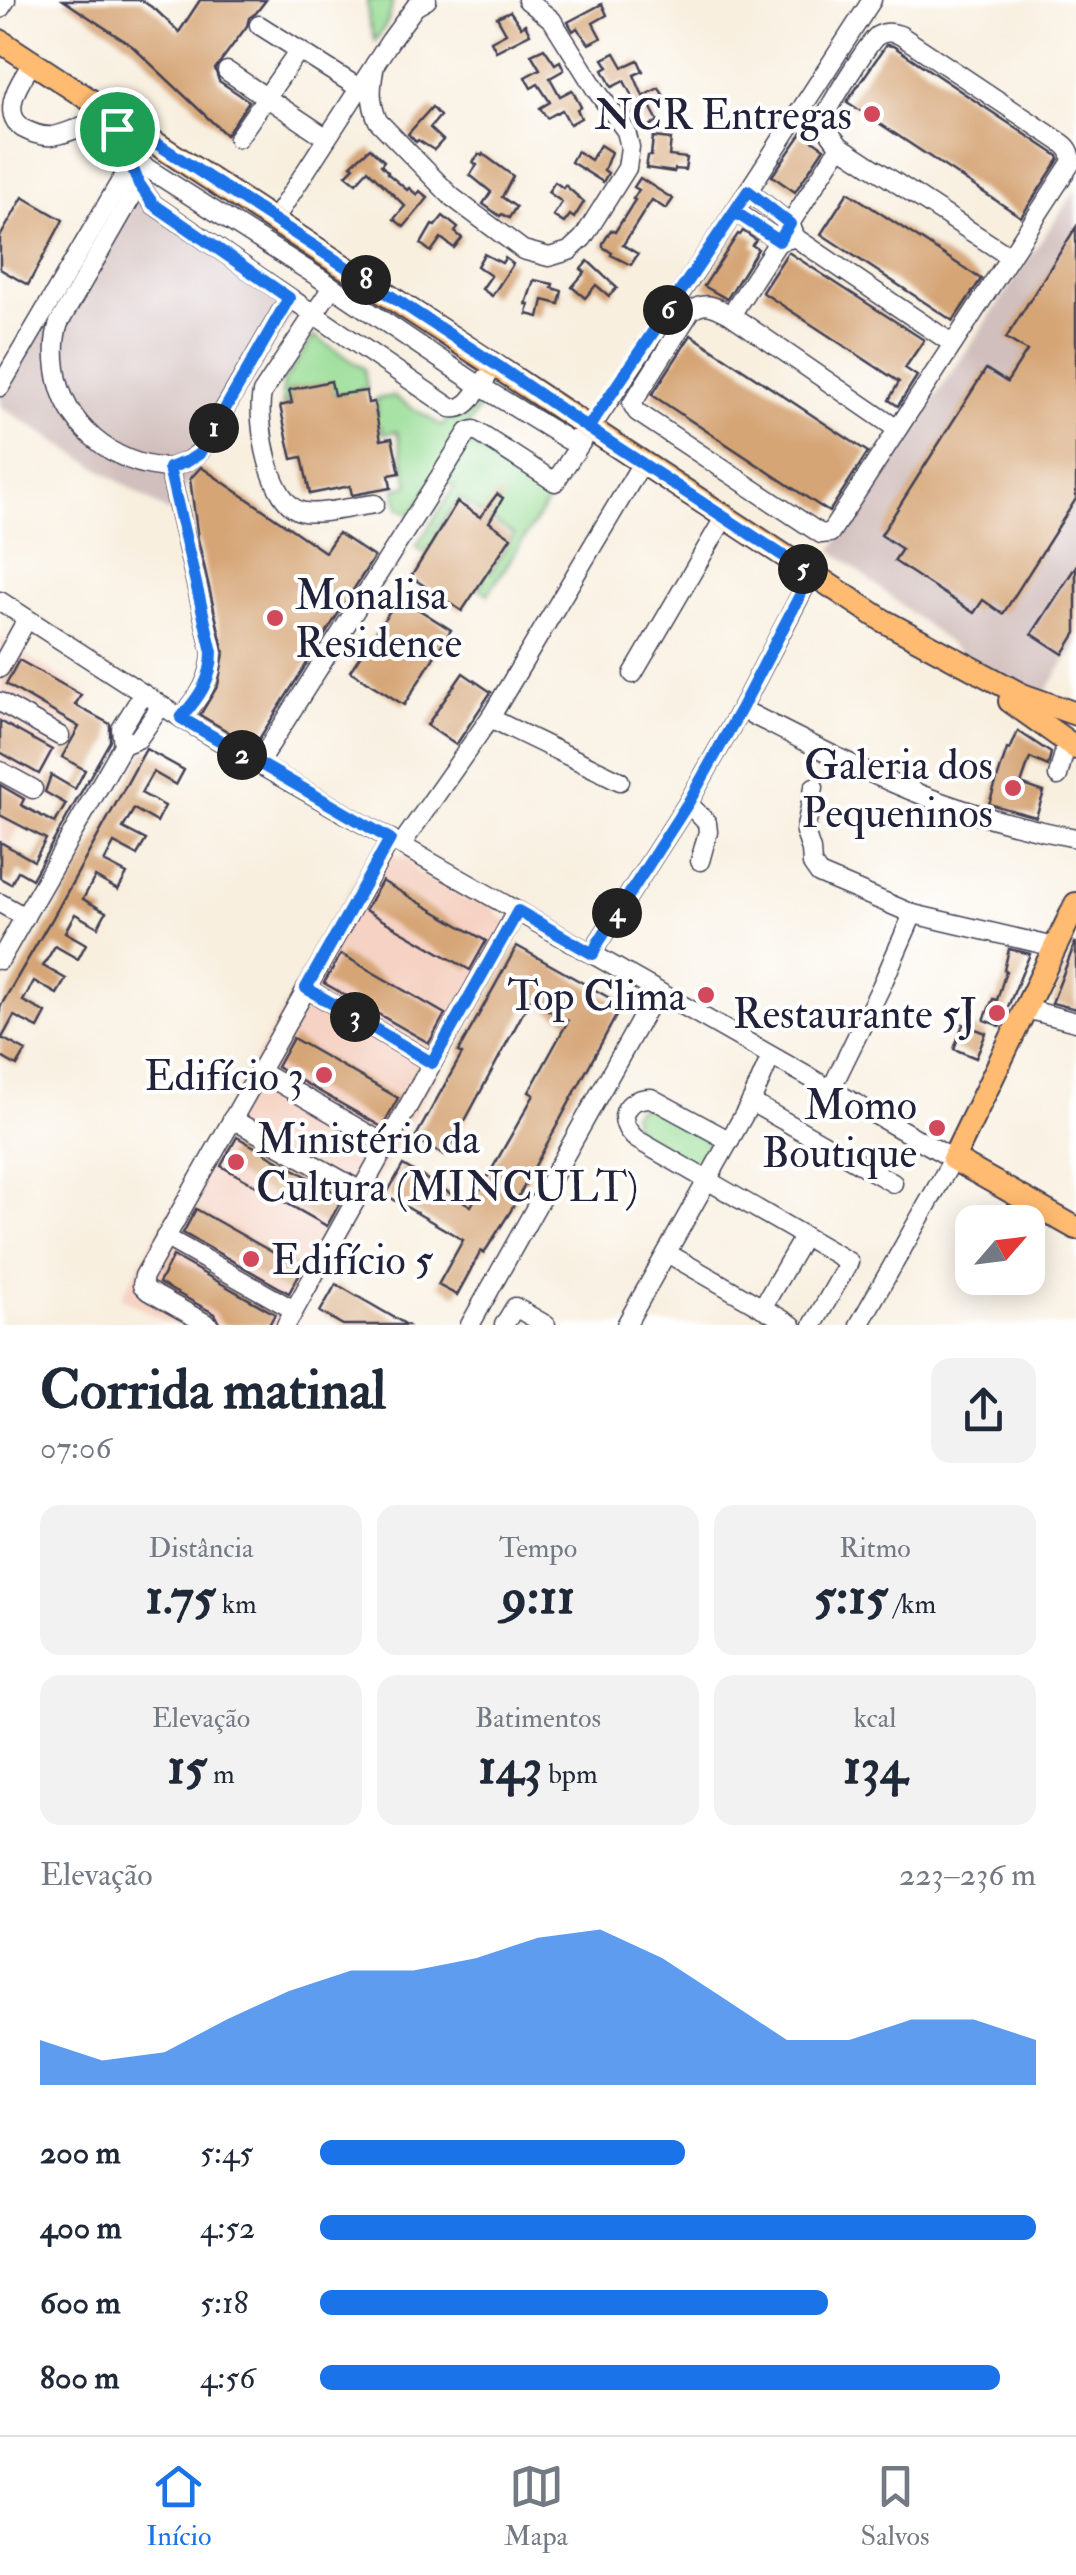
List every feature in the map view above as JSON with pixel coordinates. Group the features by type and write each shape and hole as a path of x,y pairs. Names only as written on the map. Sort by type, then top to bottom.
{"main road":[{"path":"11,46 274,220 328,274 498,366 591,432 1072,744"},
{"path":"884,621 1022,696 1076,714"},
{"path":"1076,904 1063,945 1026,1009 953,1159 1076,1228"}],"street":[{"path":"0,9 6,0"},
{"path":"258,764 466,435 474,430 555,482 872,0"},
{"path":"274,220 414,2"},
{"path":"375,64 370,94 378,121 452,197 523,250 549,257 569,252 583,238 628,168 630,146 626,131 540,5"},
{"path":"259,24 359,88"},
{"path":"897,429 710,304 691,311 632,400 637,412 824,535 830,533 1072,164 1068,148 900,35 892,32 877,36 826,111 826,126 840,146 1010,257"},
{"path":"11,46 8,110 15,124 33,134 55,136 114,115 128,159 153,204 451,408 466,406 498,366"},
{"path":"238,138 299,50"},
{"path":"227,70 327,138"},
{"path":"731,315 788,234 840,146"},
{"path":"128,159 328,274 480,386 568,440 591,432"},
{"path":"0,387 128,159"},
{"path":"139,184 56,332 54,360 62,398 84,430 100,444 122,457 155,467 169,468 199,454 289,298"},
{"path":"748,191 788,234"},
{"path":"735,212 788,234 953,344"},
{"path":"328,274 314,316 269,382 260,403 272,480 286,502 305,512 375,504"},
{"path":"209,1325 148,1291 142,1285 144,1276 306,988 396,842 490,718 642,463"},
{"path":"169,468 212,652 203,691 181,718"},
{"path":"633,674 724,518"},
{"path":"593,954 688,803 811,574"},
{"path":"0,601 258,764 953,1159 859,1325"},
{"path":"0,668 28,619"},
{"path":"0,960 123,745 121,729 143,694"},
{"path":"0,702 60,736"},
{"path":"123,745 138,739 162,706"},
{"path":"741,709 891,783 1032,830 1076,838"},
{"path":"490,718 620,781"},
{"path":"1058,776 1072,744"},
{"path":"0,770 33,789"},
{"path":"814,786 805,832 814,871 913,914 1063,945"},
{"path":"688,803 707,823 700,861"},
{"path":"0,903 22,922"},
{"path":"165,1237 290,1318 518,911"},
{"path":"830,1090 913,914"},
{"path":"0,918 22,922"},
{"path":"306,988 432,1063"},
{"path":"470,1325 657,991"},
{"path":"1026,1009 1076,1022"},
{"path":"626,1325 730,1142 771,1056"},
{"path":"259,1071 387,1145"},
{"path":"730,1142 651,1098 636,1099 626,1110 624,1123 630,1135 849,1262 813,1325"},
{"path":"751,1102 893,1183"},
{"path":"232,1119 360,1191"},
{"path":"762,1308 804,1236"},
{"path":"667,1253 792,1325"},
{"path":"504,1325 515,1307 546,1325"}],"shaded area":[{"path":"127,189 302,299 169,513 0,406 0,392"},
{"path":"1076,189 1076,644 1044,695 971,661 832,550"},
{"path":"0,639 91,697 10,844 0,838"},
{"path":"392,855 408,858 417,872 470,901 487,903 499,916 520,928 294,1325 172,1325 121,1297 364,864 377,872"}],"green space":[{"path":"367,0 392,0 387,22 375,41 369,23"},
{"path":"314,336 364,369 367,388 356,390 359,405 348,407 345,393 333,394 331,382 289,390 291,402 283,404 282,384"},
{"path":"393,396 442,426 449,417 462,417 476,403 481,405 411,515 399,507 395,489 409,485 397,431 383,434 381,426 374,427 371,415 378,413 376,399"},
{"path":"477,439 477,448 551,497 488,594 479,588 485,579 476,573 480,566 491,572 514,535 459,499 434,535 446,543 431,544 425,553 416,547 455,487 446,481"},
{"path":"648,1107 707,1141 712,1146 711,1159 695,1165 635,1130 632,1113"}],"building":[{"path":"63,0 141,0 179,32 200,0 266,0 215,69 219,81 249,101 226,135 132,46"},
{"path":"602,4 607,15 593,23 601,38 589,44 568,22"},
{"path":"510,11 530,34 496,51 491,41 506,33 497,17"},
{"path":"886,45 1058,156 1021,217 847,102"},
{"path":"544,48 555,64 560,61 564,70 550,78 560,96 572,90 581,107 577,109 581,118 570,124 562,110 547,118 540,108 550,102 538,84 531,88 525,77 540,69 531,54"},
{"path":"615,53 623,67 638,60 643,71 634,75 643,96 659,88 665,98 650,106 658,121 646,128 625,105 634,100 624,81 612,87 603,70 608,67 603,59"},
{"path":"432,107 440,116 430,128 443,140 434,150 408,134"},
{"path":"802,133 824,148 795,192 772,176"},
{"path":"653,137 671,139 669,156 687,158 685,170 646,168"},
{"path":"600,145 611,152 603,182 571,162 577,151 591,160"},
{"path":"370,148 384,161 381,165 387,173 407,190 417,195 420,191 428,198 404,227 394,219 405,206 368,170 356,183 346,175"},
{"path":"479,154 513,176 502,197 516,207 509,218 483,204 491,192 470,175"},
{"path":"640,178 673,199 666,209 652,200 642,215 623,245 638,254 631,265 611,255 603,243 611,230 615,232 635,200 639,190 634,187"},
{"path":"555,182 563,188 565,185 584,202 574,218 570,215 564,223 553,216 562,202 548,192"},
{"path":"848,192 981,279 953,321 821,234"},
{"path":"23,197 63,220 28,285 0,269 0,237"},
{"path":"443,216 458,228 455,232 462,238 454,248 441,238 431,252 421,244 432,225"},
{"path":"1076,227 1076,499 1003,614 983,600 974,613 894,561 902,549 881,535 986,369 1007,382 1027,351 1006,338"},
{"path":"743,231 756,240 752,245 758,249 727,299 704,286"},
{"path":"788,252 924,340 905,368 917,376 898,406 889,400 899,382 762,292"},
{"path":"484,254 502,263 505,258 513,264 492,296 482,289 491,276 477,266"},
{"path":"588,261 617,288 609,296 596,285 585,298 572,287 585,272 581,269"},
{"path":"534,280 553,284 552,288 562,291 559,304 543,300 539,317 527,314"},
{"path":"691,335 868,452 829,512 652,395"},
{"path":"331,381 334,395 366,391 368,403 374,402 381,440 392,438 400,473 389,475 391,488 352,495 350,486 310,494 302,457 292,459 280,406 292,403 289,390"},
{"name":"Monalisa Residence","path":"201,467 325,552 338,533 374,557 254,747 200,715 218,685 224,653 198,539 190,479"},
{"path":"497,494 503,498 489,522 511,537 462,611 411,577 457,502 480,517"},
{"path":"1076,566 1076,633 1063,654 1032,634"},
{"path":"399,597 451,630 404,705 350,671"},
{"path":"19,660 81,695 75,705 110,724 110,741 32,879 18,871 11,884 0,878 0,842 34,861 46,839 0,815 0,785 24,799 21,805 55,823 66,804 45,792 51,775 75,789 85,770 62,757 79,727 6,684"},
{"path":"463,673 491,692 456,745 427,725"},
{"path":"0,721 52,750 39,774 0,752"},
{"name":"Galeria dos Pequeninos","path":"1018,731 1051,753 1048,766 1030,758 1021,784 1044,792 1036,817 989,804 1007,749 1010,750"},
{"path":"146,749 184,770 176,785 153,772 141,793 165,806 157,822 134,809 123,828 146,840 137,855 114,843 104,862 127,874 118,890 95,877 83,899 106,912 98,927 75,914 65,932 86,944 78,959 55,946 43,966 66,979 57,994 34,981 23,1001 46,1013 38,1028 14,1016 2,1038 26,1051 17,1066 0,1056 0,1007"},
{"path":"382,881 486,941 470,970 365,910"},
{"path":"1076,943 1076,1009 1052,1003"},
{"path":"517,946 622,1005 510,1212 484,1253 481,1251 457,1295 438,1285 463,1240 386,1195 403,1165 471,1206 534,1095 529,1092 568,1021 530,1000 446,1156 415,1138"},
{"path":"1009,949 1030,954 1000,1026 984,1020 993,999 997,1000"},
{"path":"341,954 445,1014 429,1043 324,983"},
{"path":"963,1024 986,1033 976,1058 954,1049"},
{"name":"Edifício 3","path":"293,1038 398,1098 382,1127 277,1067"},
{"path":"237,1137 343,1197 327,1226 221,1166"},
{"name":"Edifício 5","path":"196,1209 302,1269 289,1293 183,1233"},
{"path":"173,1256 275,1314 269,1325 221,1325 215,1314 159,1283"},
{"path":"336,1284 407,1325 343,1325 320,1312"}],"place":[{"name":"NCR Entregas","path":"872,114"},
{"name":"Monalisa Residence","path":"275,618"},
{"name":"Galeria dos Pequeninos","path":"1013,788"},
{"name":"Top Clima","path":"706,995"},
{"name":"Restaurante 5J","path":"997,1013"},
{"name":"Edifício 3","path":"324,1075"},
{"name":"Momo Boutique","path":"937,1128"},
{"name":"Ministério da Cultura (MINCULT)","path":"236,1162"},
{"name":"Edifício 5","path":"251,1259"}],"route":[{"path":"117,129 116,117 588,428 735,212 779,241 790,224 748,191 588,428 811,574 688,803 593,954 518,911 432,1063 306,988 390,839 181,718 203,691 212,668 212,652 169,468 199,454 289,298 153,204 139,184 117,129"}]}
